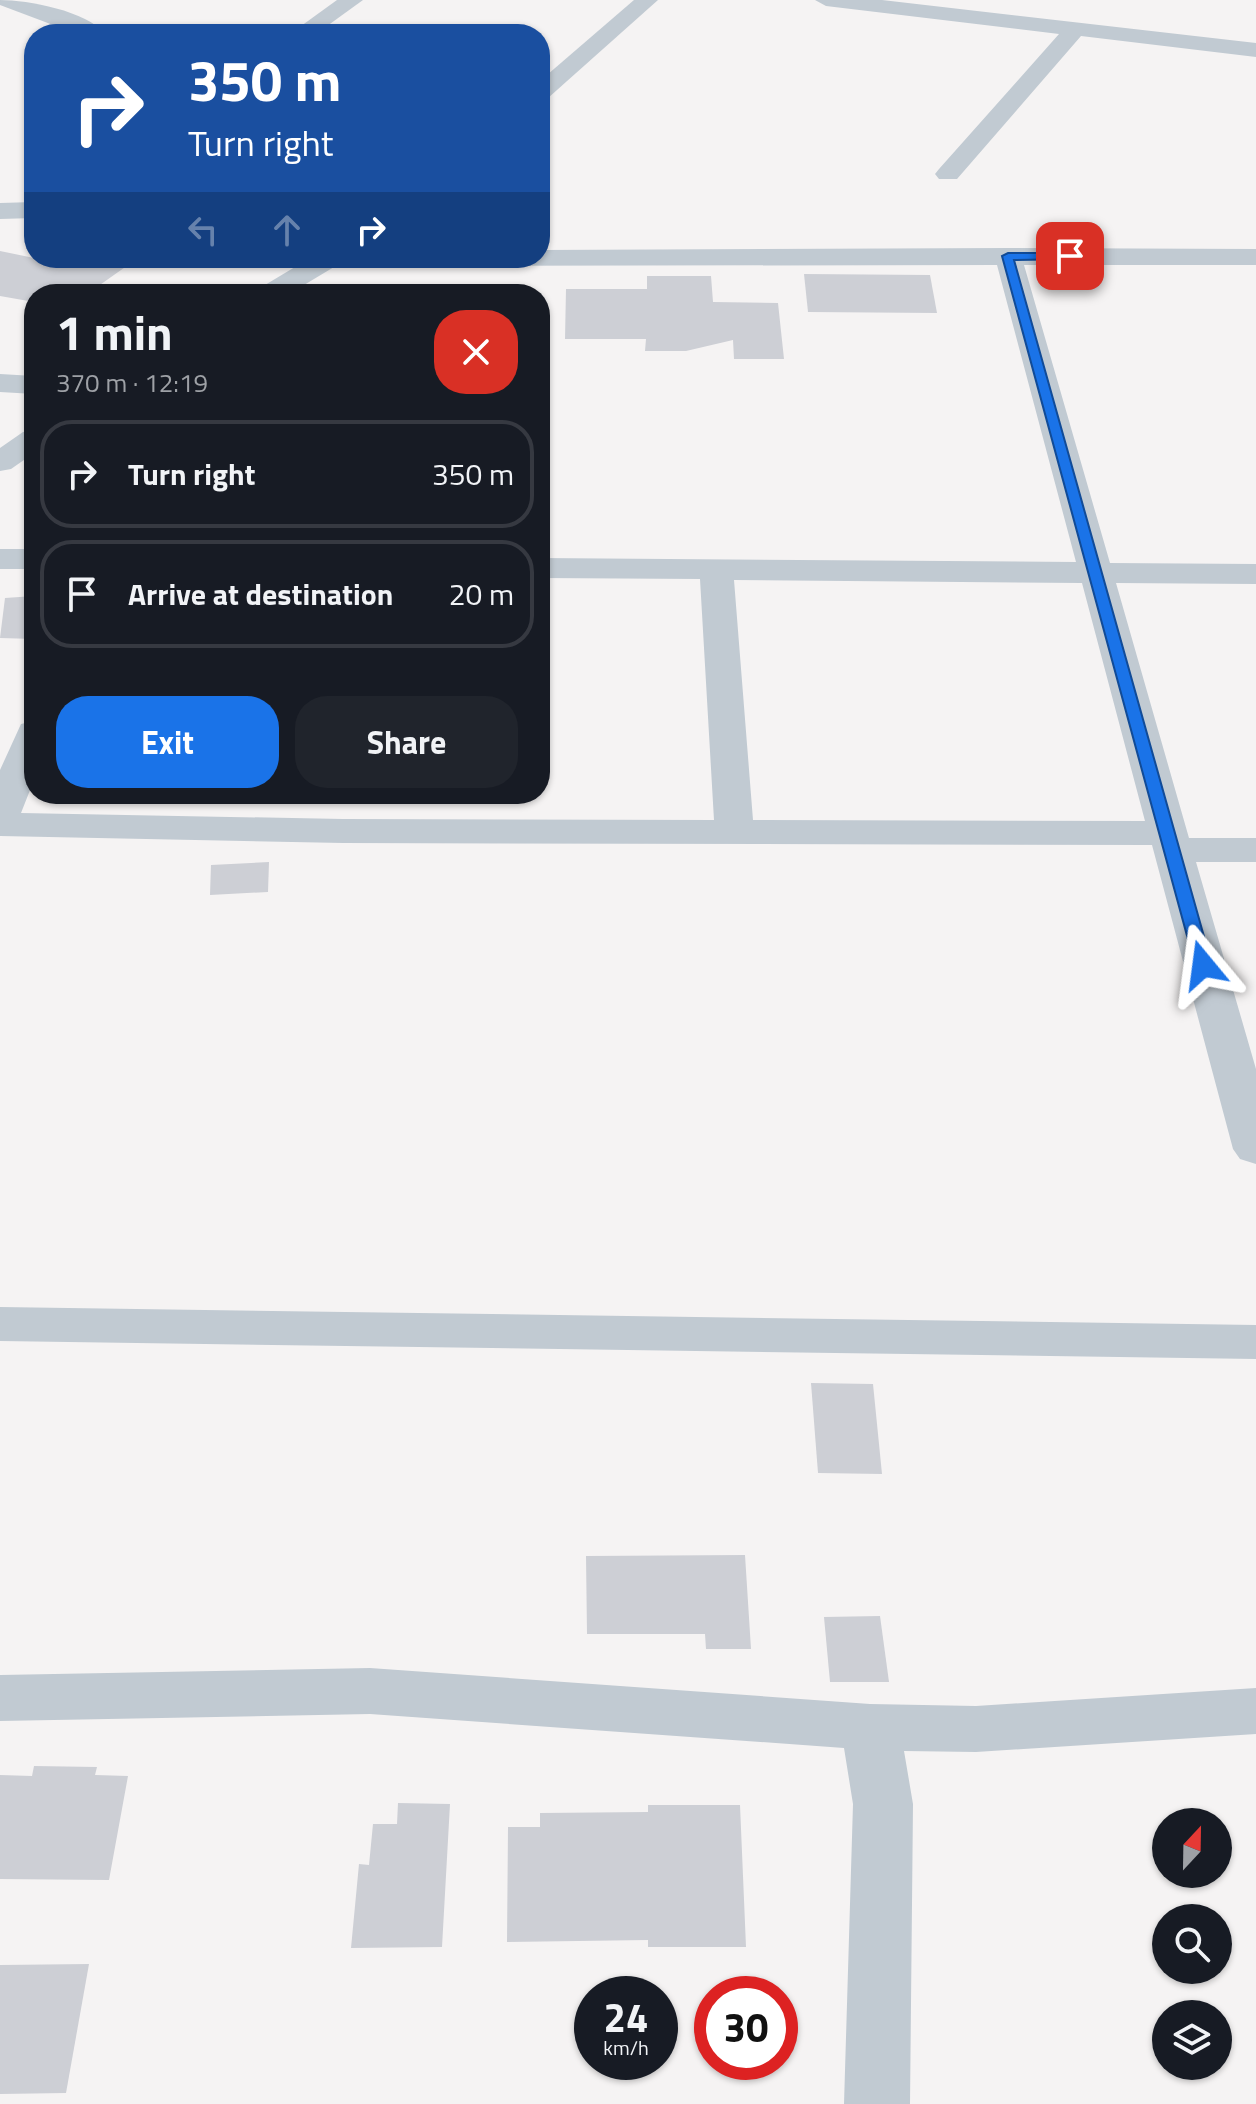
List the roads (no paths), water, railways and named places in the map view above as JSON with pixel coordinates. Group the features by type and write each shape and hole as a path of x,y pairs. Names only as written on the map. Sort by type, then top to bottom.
{"street":[{"path":"5,0 74,24"},
{"path":"316,24 352,0"},
{"path":"550,84 647,0"},
{"path":"826,0 1256,50"},
{"path":"948,174 1075,29"},
{"path":"550,69 566,70"},
{"path":"0,211 24,210"},
{"path":"1008,256 1256,1149"},
{"path":"550,257 1256,257"},
{"path":"286,284 313,268"},
{"path":"0,383 24,384"},
{"path":"0,462 24,446"},
{"path":"0,559 24,559"},
{"path":"550,568 1256,574"},
{"path":"716,571 734,832"},
{"path":"0,817 24,757"},
{"path":"0,824 346,813 734,832 1169,841 1256,850"},
{"path":"0,1324 1256,1342"},
{"path":"0,1698 370,1691 870,1727 976,1729 1256,1711"},
{"path":"870,1727 883,1804 877,2104"}]}
